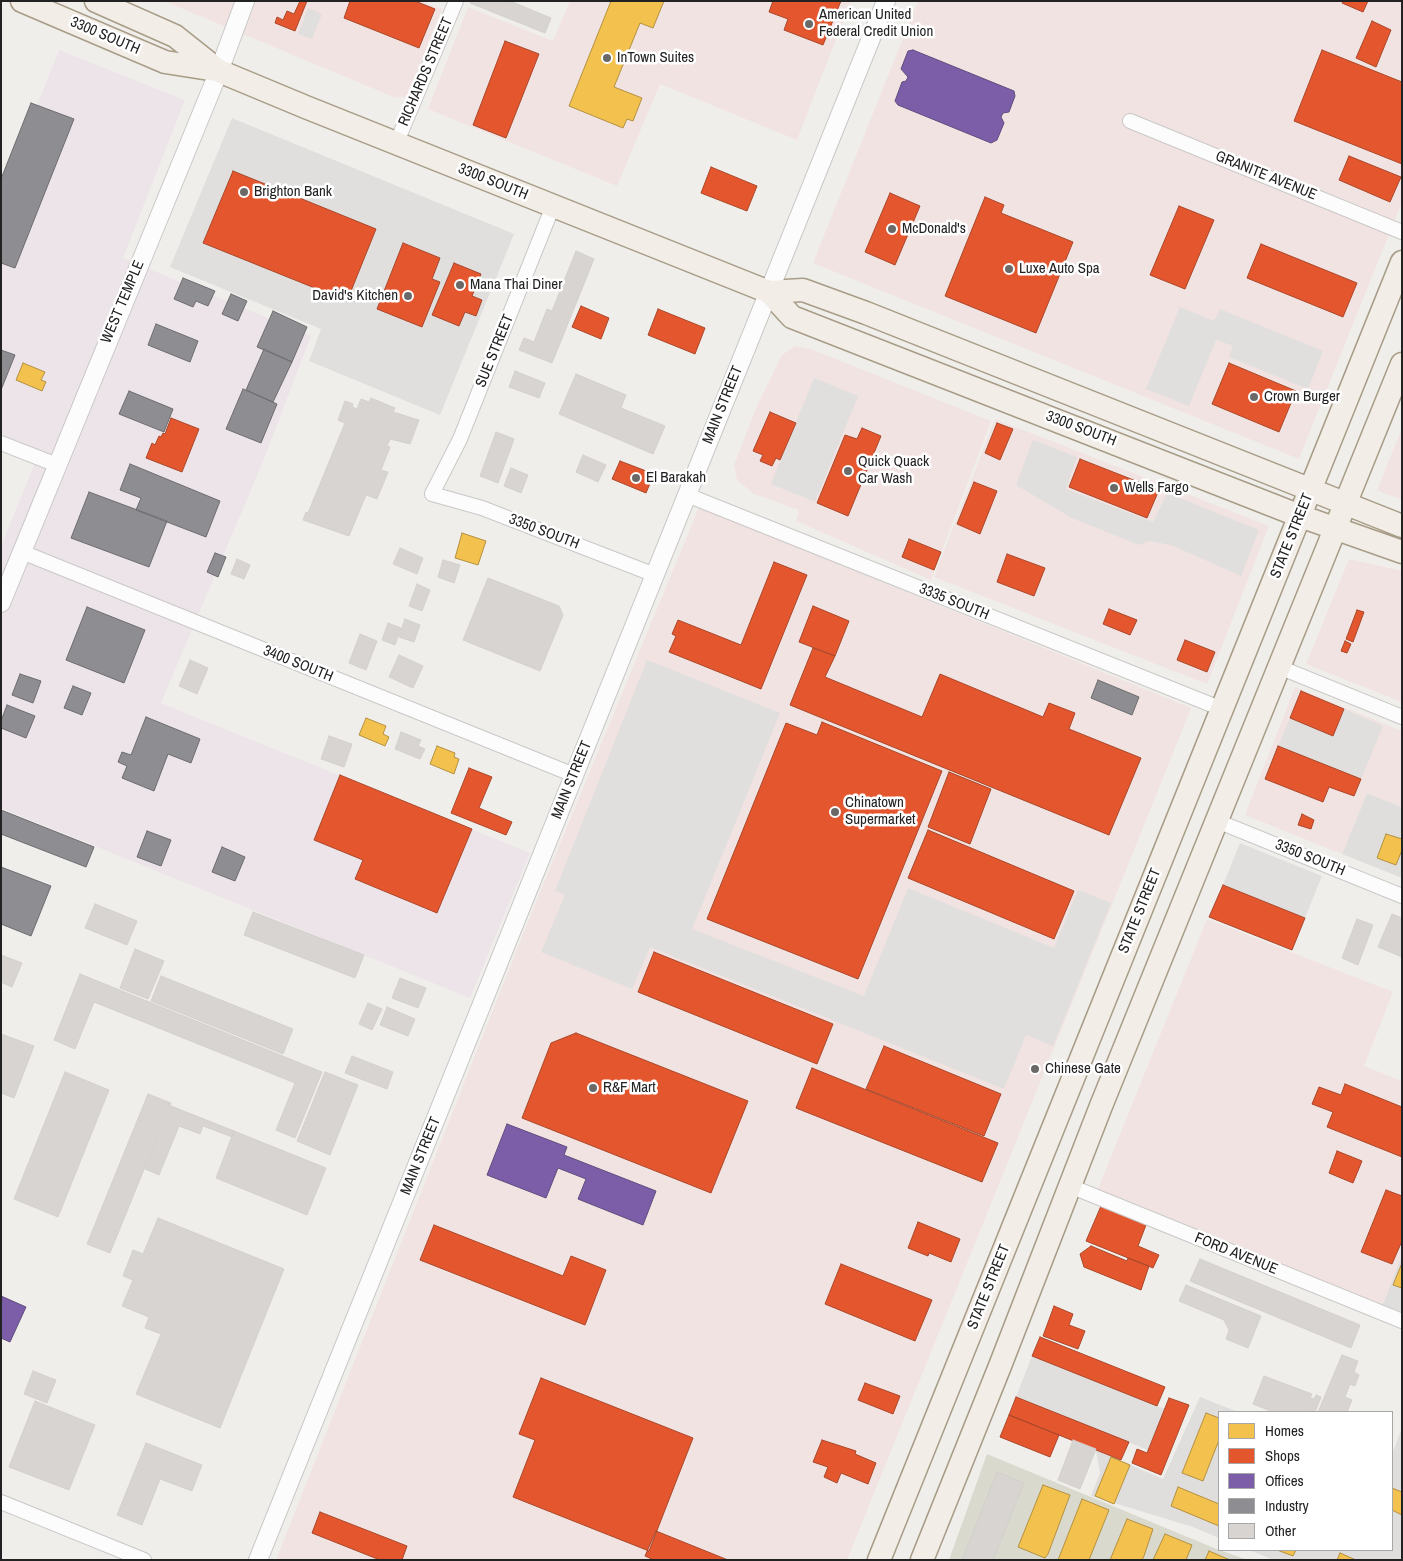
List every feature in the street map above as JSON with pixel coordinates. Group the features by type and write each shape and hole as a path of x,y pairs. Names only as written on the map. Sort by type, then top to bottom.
{"main road":[{"name":"3300 SOUTH","path":"22,1 165,62 219,71 396,144 769,292 803,290 812,293 1044,382 1402,526"},
{"name":"3300 SOUTH","path":"96,1 175,36 219,71"},
{"name":"STATE STREET","path":"879,1560 1402,262"},
{"name":"3300 SOUTH","path":"769,292 792,317 1300,516 1402,552"},
{"path":"922,1560 1070,1186 1402,364"}],"street":[{"name":"WEST TEMPLE","path":"1,603 219,71 245,1"},
{"name":"RICHARDS STREET","path":"396,144 456,1"},
{"name":"MAIN STREET","path":"258,1560 886,1"},
{"name":"GRANITE AVENUE","path":"1130,121 1402,232"},
{"name":"SUE STREET","path":"432,494 460,439 554,206"},
{"path":"1,443 57,465"},
{"name":"3350 SOUTH","path":"432,494 482,508 655,575"},
{"name":"3335 SOUTH","path":"687,495 1222,709"},
{"name":"3400 SOUTH","path":"22,552 574,775"},
{"path":"1279,667 1402,717"},
{"name":"3350 SOUTH","path":"1217,821 1402,896"},
{"name":"FORD AVENUE","path":"1070,1186 1402,1321"},
{"path":"1,1502 144,1560"}],"shaded area":[{"path":"164,1 421,1 442,9 408,96 396,98"},
{"path":"570,1 851,1 797,140 660,84 617,186 428,109 468,7 553,41"},
{"path":"918,1 1402,1 1402,202 1299,459 813,263"},
{"path":"308,8 322,14 312,39 298,34"},
{"path":"59,50 185,100 123,258 311,336 264,459 161,703 530,853 470,998 1,808 1,546 40,450 1,434 1,196"},
{"path":"232,118 514,234 440,415 309,361 321,329 170,267"},
{"path":"1180,307 1214,321 1220,309 1323,351 1308,389 1229,357 1233,346 1216,340 1189,406 1146,389"},
{"path":"795,346 811,349 991,421 931,580 796,521 799,510 754,494 737,480 734,465 757,406 782,355"},
{"path":"814,378 858,396 815,502 771,484"},
{"path":"995,419 1269,526 1207,684 934,577"},
{"path":"1402,428 1402,500 1377,490"},
{"path":"1033,440 1077,457 1066,489 1153,522 1167,493 1259,530 1241,576 1171,545 1149,541 1139,545 1072,518 1016,485"},
{"path":"699,507 1191,708 1136,845 847,1560 276,1560 527,924"},
{"path":"1349,559 1402,571 1402,702 1306,664"},
{"path":"647,660 780,713 692,929 864,996 908,888 1054,948 1078,890 1111,903 1053,1046 1026,1035 1004,1089 650,947 632,989 541,952 565,895 555,891"},
{"path":"1295,687 1402,731 1402,807 1367,793 1342,854 1245,815"},
{"path":"1344,709 1383,726 1361,779 1278,746 1290,718 1333,736"},
{"path":"1367,793 1402,807 1402,878 1342,854"},
{"path":"1240,843 1322,876 1305,918 1223,885"},
{"path":"1207,919 1393,992 1364,1066 1402,1081 1402,1255 1382,1306 1098,1189"},
{"path":"1402,1255 1402,1314 1382,1306"},
{"path":"1032,1356 1165,1409 1148,1450 1016,1397"},
{"path":"1200,1397 1235,1411 1218,1411 1218,1538 1193,1527 1091,1496 1100,1473 1096,1450 1163,1479"},
{"path":"1402,1428 1402,1560 1274,1560 1252,1551 1393,1551 1393,1451"},
{"path":"987,1454 1218,1551 1248,1560 949,1560"}],"building: Homes":[{"name":"InTown Suites","path":"611,1 664,1 653,28 640,23 614,87 642,98 633,121 627,119 623,128 569,106"},
{"path":"23,363 45,372 41,380 46,382 42,391 16,380"},
{"path":"462,533 486,541 478,565 455,558"},
{"path":"366,718 386,726 383,734 389,737 385,746 359,735"},
{"path":"437,746 455,753 454,757 459,759 454,774 430,764"},
{"path":"1386,834 1402,839 1402,850 1396,865 1377,858"},
{"path":"1402,1263 1402,1288 1393,1285"},
{"path":"1206,1413 1218,1418 1218,1443 1203,1481 1182,1473"},
{"path":"1111,1457 1130,1465 1114,1504 1095,1496"},
{"path":"1043,1485 1070,1495 1045,1558 1018,1547"},
{"path":"1178,1487 1218,1504 1218,1526 1171,1506"},
{"path":"1393,1488 1402,1492 1402,1515 1393,1510"},
{"path":"1082,1499 1109,1510 1089,1560 1058,1560"},
{"path":"1127,1519 1153,1529 1144,1556 1142,1560 1110,1560"},
{"path":"1165,1534 1192,1545 1186,1560 1153,1560"},
{"path":"1209,1551 1230,1560 1205,1560"},
{"path":"1280,1551 1296,1551 1293,1556"},
{"path":"1340,1553 1356,1560 1337,1560"}],"building: Shops":[{"path":"300,1 307,1 295,31 275,23 277,17 283,20 287,11 294,14"},
{"path":"350,1 415,1 435,9 419,48 344,18"},
{"name":"American United Federal Credit Union","path":"773,1 841,1 823,45 784,30 788,19 769,12"},
{"path":"1343,1 1368,1 1363,12 1342,3"},
{"path":"1372,21 1391,30 1376,67 1356,58"},
{"path":"505,41 539,54 506,138 473,125"},
{"path":"1322,50 1402,82 1402,164 1294,121"},
{"path":"1349,156 1401,177 1390,202 1339,180"},
{"path":"711,167 757,186 747,211 701,193"},
{"path":"233,171 376,229 347,301 203,243"},
{"name":"McDonald's","path":"890,193 920,206 895,265 865,252"},
{"name":"Luxe Auto Spa","path":"985,197 1004,205 1001,213 1073,242 1036,333 945,296"},
{"path":"1179,206 1214,220 1185,289 1150,275"},
{"name":"David's Kitchen","path":"403,243 440,258 432,279 440,282 422,327 377,309"},
{"path":"1261,244 1357,283 1343,317 1247,278"},
{"name":"Mana Thai Diner","path":"454,263 481,274 472,296 482,300 476,316 465,312 459,326 432,315"},
{"path":"581,306 609,318 601,339 572,327"},
{"path":"658,309 705,328 695,354 648,335"},
{"name":"Crown Burger","path":"1229,363 1296,391 1279,432 1212,404"},
{"path":"770,412 796,423 780,460 776,458 772,466 760,461 763,455 753,451"},
{"path":"171,418 199,429 182,472 146,458 152,443 155,445 159,436 161,437 163,433 165,434"},
{"path":"997,423 1013,429 1000,460 985,453"},
{"name":"Quick Quack Car Wash","path":"862,428 881,436 848,516 817,503 845,435 857,439"},
{"name":"Wells Fargo","path":"1080,459 1159,490 1147,518 1069,487"},
{"path":"620,461 654,474 646,493 612,479"},
{"path":"974,482 997,491 980,534 957,524"},
{"path":"909,539 941,552 934,570 902,557"},
{"path":"1007,554 1045,568 1034,596 997,582"},
{"path":"774,562 807,575 761,689 669,652 676,636 672,634 678,620 741,645"},
{"path":"813,606 849,621 835,656 799,642"},
{"path":"1109,609 1137,620 1130,635 1103,624"},
{"path":"1357,610 1364,612 1353,642 1346,639"},
{"path":"1185,640 1215,652 1207,672 1177,660"},
{"path":"1345,641 1351,644 1347,653 1341,651"},
{"path":"813,648 835,656 825,677 922,717 940,674 1043,717 1049,703 1075,713 1069,729 1141,758 1109,835 790,705"},
{"path":"1301,691 1344,709 1333,736 1290,718"},
{"path":"822,722 942,771 858,979 707,919 786,723 817,735"},
{"path":"1278,746 1361,779 1354,796 1329,787 1323,802 1265,779"},
{"path":"469,768 492,777 479,808 512,822 506,835 451,813"},
{"path":"949,772 991,789 970,844 928,827"},
{"path":"340,775 472,829 437,913 355,879 363,860 314,840"},
{"path":"1302,814 1314,820 1311,829 1298,825"},
{"path":"928,830 1074,891 1054,939 908,878"},
{"path":"1223,885 1305,918 1292,950 1209,917"},
{"path":"654,952 833,1024 817,1064 638,992"},
{"path":"576,1033 748,1101 711,1193 522,1118 551,1043"},
{"path":"884,1046 1001,1094 984,1136 866,1089"},
{"path":"812,1068 998,1143 982,1182 796,1108"},
{"path":"1345,1084 1402,1107 1402,1157 1327,1127 1333,1112 1312,1104 1319,1087 1341,1095"},
{"path":"1337,1151 1362,1161 1353,1183 1329,1173"},
{"path":"1386,1190 1402,1196 1402,1241 1392,1264 1361,1252"},
{"path":"1101,1206 1146,1225 1138,1246 1159,1255 1153,1268 1086,1241"},
{"path":"918,1222 960,1239 951,1262 929,1253 928,1256 908,1248"},
{"path":"434,1225 563,1276 571,1256 606,1270 585,1325 420,1260"},
{"path":"1091,1246 1127,1261 1128,1258 1149,1266 1141,1290 1084,1267 1080,1254"},
{"path":"841,1264 932,1300 915,1341 825,1304"},
{"path":"1054,1306 1073,1314 1069,1325 1085,1331 1078,1349 1043,1336"},
{"path":"1040,1337 1165,1387 1157,1406 1032,1356"},
{"path":"541,1378 693,1438 649,1551 513,1497 535,1440 519,1434"},
{"path":"865,1383 900,1396 893,1414 858,1400"},
{"path":"1016,1397 1129,1442 1121,1460 1009,1415"},
{"path":"1169,1398 1189,1405 1161,1475 1132,1463 1137,1449 1147,1453"},
{"path":"1009,1415 1059,1435 1050,1457 1000,1437"},
{"path":"822,1440 856,1451 855,1454 876,1463 868,1484 841,1473 837,1483 824,1477 828,1467 813,1462"},
{"path":"320,1512 407,1546 402,1560 380,1560 312,1533"},
{"path":"656,1531 728,1560 654,1560 645,1556"}],"building: Offices":[{"path":"913,50 1014,91 1015,96 1009,112 1003,113 1001,117 1004,123 997,140 991,143 898,105 895,101 902,82 906,81 908,77 901,69 908,51"},
{"path":"507,1124 567,1147 564,1155 656,1191 643,1225 578,1199 586,1179 558,1168 546,1198 487,1175"},
{"path":"1,1296 26,1307 10,1342 1,1338"}],"building: Industry":[{"path":"31,103 74,119 15,268 1,263 1,179"},
{"path":"183,278 215,291 208,306 196,301 193,307 174,299"},
{"path":"231,294 247,301 238,321 222,314"},
{"path":"273,311 307,327 292,362 257,347"},
{"path":"156,324 198,341 190,362 148,345"},
{"path":"264,349 292,362 273,402 246,390"},
{"path":"1,350 15,355 1,390"},
{"path":"243,389 277,404 261,443 226,429"},
{"path":"129,391 173,409 164,432 119,414"},
{"path":"130,464 220,501 206,537 136,510 141,498 120,490"},
{"path":"89,492 167,521 149,567 71,538"},
{"path":"215,553 226,557 218,577 207,572"},
{"path":"87,607 145,630 124,683 66,660"},
{"path":"20,674 41,681 33,703 12,695"},
{"path":"1098,680 1139,697 1132,715 1091,698"},
{"path":"73,686 91,693 82,715 64,708"},
{"path":"7,705 35,716 26,738 1,728 1,721"},
{"path":"146,717 200,739 191,763 168,754 154,791 122,778 127,766 118,762 122,752 131,755"},
{"path":"1,810 94,847 86,867 1,834"},
{"path":"147,831 171,840 161,866 137,857"},
{"path":"222,847 245,857 235,881 212,872"},
{"path":"1,867 51,886 31,936 1,924"}],"building: Other":[{"path":"471,1 510,1 551,18 545,33 470,3"},
{"path":"576,251 594,259 552,363 519,350 524,338 534,342 547,309 552,311"},
{"path":"515,371 545,383 539,398 509,387"},
{"path":"576,374 626,395 621,408 665,426 653,454 559,414"},
{"path":"371,398 395,408 393,412 419,420 410,444 390,439 387,446 390,447 381,470 388,472 377,499 366,495 349,536 303,520 306,512 308,513 345,423 338,420 345,401 353,404 352,407 357,409 361,399 369,402"},
{"path":"496,432 514,439 498,483 480,476"},
{"path":"583,455 606,465 598,482 576,472"},
{"path":"511,468 528,475 521,493 504,486"},
{"path":"400,548 423,558 417,574 393,564"},
{"path":"237,559 250,565 244,579 231,574"},
{"path":"443,560 460,565 454,583 438,577"},
{"path":"488,578 559,606 563,615 540,671 463,640"},
{"path":"417,584 430,590 422,611 409,606"},
{"path":"405,619 420,625 414,642 399,637"},
{"path":"388,623 401,628 395,645 382,640"},
{"path":"360,634 377,641 366,670 349,663"},
{"path":"399,655 423,666 413,688 389,677"},
{"path":"190,660 208,668 197,694 179,686"},
{"path":"401,732 421,740 418,746 425,749 420,759 395,749"},
{"path":"329,736 352,744 344,767 321,759"},
{"path":"95,904 137,921 127,945 85,928"},
{"path":"253,912 364,955 355,978 244,935"},
{"path":"1392,914 1402,918 1402,957 1378,947"},
{"path":"1357,919 1373,925 1358,965 1342,958"},
{"path":"135,949 164,961 148,999 120,988"},
{"path":"1,955 22,963 12,987 1,982"},
{"path":"80,974 322,1072 295,1138 276,1130 295,1083 94,1002 75,1049 54,1040"},
{"path":"161,976 293,1029 283,1054 151,1001"},
{"path":"400,978 426,988 418,1008 392,998"},
{"path":"368,1003 382,1009 372,1030 359,1024"},
{"path":"387,1007 415,1019 408,1036 380,1025"},
{"path":"1,1034 34,1046 14,1098 1,1093"},
{"path":"352,1056 393,1072 387,1089 345,1073"},
{"path":"65,1072 109,1090 58,1217 14,1199"},
{"path":"325,1072 358,1085 330,1155 297,1141"},
{"path":"148,1094 171,1103 110,1253 87,1244"},
{"path":"171,1106 234,1131 232,1137 203,1126 200,1134 179,1126 159,1175 145,1169"},
{"path":"234,1131 326,1168 307,1215 216,1178"},
{"path":"158,1218 284,1269 220,1428 136,1394 161,1334 145,1328 149,1317 122,1306 133,1280 123,1276 133,1250 143,1254"},
{"path":"1200,1259 1360,1325 1351,1348 1190,1281"},
{"path":"1186,1285 1261,1316 1248,1348 1226,1339 1229,1330 1224,1320 1179,1301"},
{"path":"1342,1355 1358,1361 1354,1372 1359,1375 1355,1386 1350,1384 1345,1397 1352,1400 1347,1411 1318,1411"},
{"path":"33,1371 56,1380 47,1403 24,1394"},
{"path":"1264,1376 1312,1394 1310,1398 1314,1399 1316,1395 1321,1397 1315,1411 1270,1411 1253,1404"},
{"path":"35,1401 95,1425 69,1490 9,1467"},
{"path":"1073,1440 1096,1449 1080,1489 1058,1480"},
{"path":"146,1443 202,1465 192,1491 160,1479 142,1525 117,1515"},
{"path":"997,1472 1024,1483 993,1560 962,1560"}],"place":[{"name":"American United Federal Credit Union","path":"809,24"},
{"name":"InTown Suites","path":"607,58"},
{"name":"Brighton Bank","path":"244,192"},
{"name":"McDonald's","path":"892,229"},
{"name":"Luxe Auto Spa","path":"1009,269"},
{"name":"Mana Thai Diner","path":"460,285"},
{"name":"David's Kitchen","path":"408,296"},
{"name":"Crown Burger","path":"1254,397"},
{"name":"Quick Quack Car Wash","path":"848,471"},
{"name":"El Barakah","path":"636,478"},
{"name":"Wells Fargo","path":"1114,488"},
{"name":"Chinatown Supermarket","path":"835,812"},
{"name":"Chinese Gate","path":"1035,1069"},
{"name":"R&F Mart","path":"593,1088"}]}
